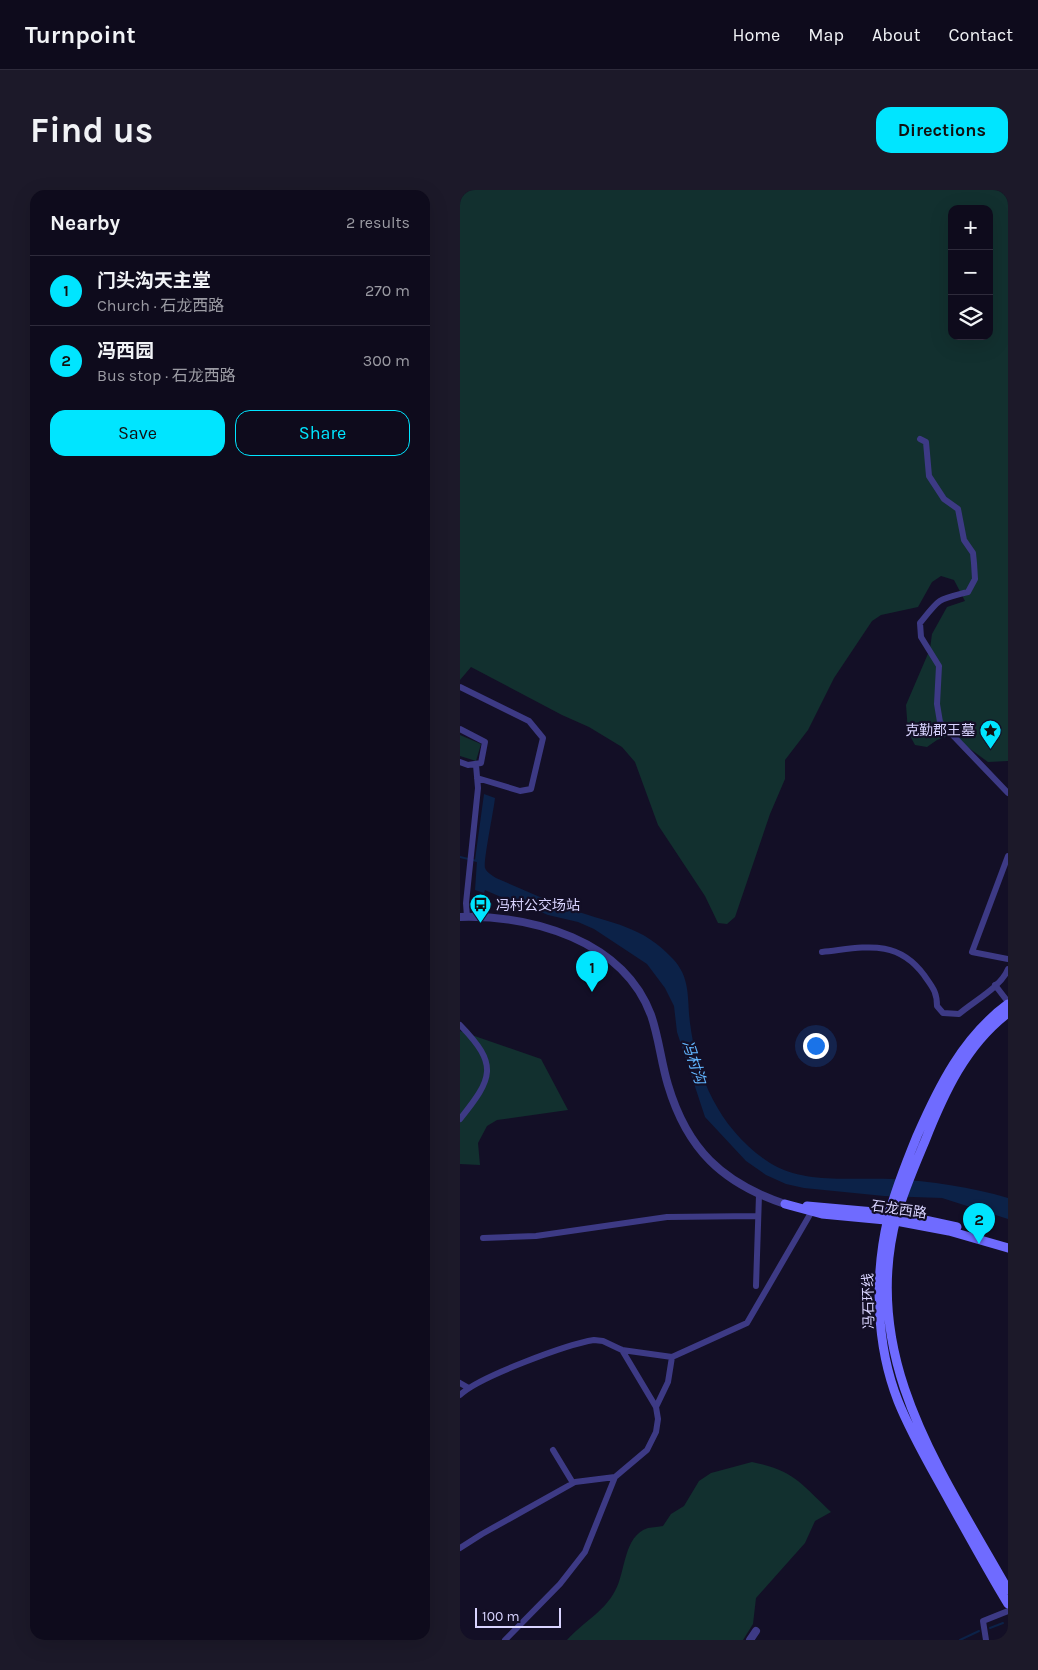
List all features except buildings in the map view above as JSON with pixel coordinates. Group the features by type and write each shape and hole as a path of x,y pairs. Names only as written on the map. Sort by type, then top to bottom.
{"main road":[{"name":"冯石环线","path":"1008,1003 972,1037 947,1073 928,1110 892,1217 880,1276 882,1337 895,1392 927,1461 1008,1604"},
{"name":"冯石环线","path":"906,1175 958,1069 984,1036 1008,1013"},
{"name":"石龙西路","path":"785,1204 812,1211 934,1221 1008,1242"},
{"name":"石龙西路","path":"785,1204 892,1217 972,1236 1008,1248"},
{"name":"冯石环线","path":"892,1217 888,1300 891,1340 900,1377 918,1428 1008,1590"}],"street":[{"path":"920,439 926,442 929,476 944,499 958,509 964,540 973,553 974,562 975,579 968,592 949,595 937,601 920,623 921,638 939,666 937,696 940,722 1008,793"},
{"path":"460,687 529,722 542,738 531,789 520,791 477,778"},
{"path":"460,729 485,742 484,756 481,763 476,765 460,762"},
{"path":"463,917 478,788 476,765"},
{"path":"1008,856 972,952 1008,959"},
{"name":"石龙西路","path":"463,917 496,918 559,933 593,946 618,965 637,989 650,1014 667,1085 686,1132 713,1165 743,1188 785,1204"},
{"path":"822,952 878,946 901,953 918,968 937,994 937,1006 943,1013 959,1014 995,985 1006,974 1008,968"},
{"path":"995,985 1008,1003"},
{"path":"460,1025 475,1040 487,1068 487,1080 481,1093 460,1119"},
{"path":"756,1286 759,1195"},
{"path":"460,1394 467,1388 512,1368 587,1341 603,1341 622,1350 672,1357 747,1323 812,1211"},
{"path":"482,1238 536,1236 667,1218 758,1216"},
{"path":"505,1640 560,1584 585,1552 615,1477 647,1450 656,1432 658,1419 656,1407 622,1350"},
{"path":"656,1407 668,1382 672,1357"},
{"path":"460,1382 467,1388"},
{"path":"553,1450 573,1483"},
{"path":"460,1548 573,1483 615,1477"},
{"path":"986,1640 983,1621 1008,1612"},
{"path":"750,1640 756,1632"}],"green space":[{"path":"460,190 1008,190 1008,761 988,762 951,735 937,740 927,747 915,745 908,732 906,705 930,649 932,634 947,607 965,601 954,580 941,576 932,582 918,607 881,615 872,621 834,678 808,730 785,760 785,779 770,814 735,917 727,924 718,923 705,896 658,825 635,762 622,747 589,727 562,715 471,667 460,680"},
{"path":"460,735 481,744 476,761 460,756"},
{"path":"460,1031 541,1059 568,1110 497,1120 487,1126 478,1143 480,1165 460,1164"},
{"path":"752,1462 788,1474 804,1486 831,1512 815,1521 805,1543 756,1598 753,1624 743,1640 567,1640 605,1605 615,1591 629,1546 640,1532 648,1528 663,1526 671,1514 684,1506 699,1481 711,1473"}],"water":[{"name":"冯村沟","path":"484,794 495,798 485,864 488,873 554,903 627,927 650,939 662,948 679,966 683,974 688,997 693,1044 705,1083 725,1119 738,1136 753,1150 770,1163 784,1170 814,1177 921,1181 994,1194 1008,1198 1008,1219 942,1198 884,1196 804,1188 786,1184 766,1175 746,1161 705,1117 677,1032 674,1006 665,988 647,964 594,929 578,922 548,915 485,890 484,893 475,890 477,861 475,860"}],"waterway":[{"path":"460,857 477,861"},
{"path":"990,1628 1003,1623"},
{"path":"960,1640 979,1631"}],"place":[{"name":"克勤郡王墓","path":"991,749"},
{"name":"冯村公交场站","path":"480,924"},
{"name":"门头沟天主堂","path":"592,992"},
{"name":"冯西园","path":"979,1244"}]}
